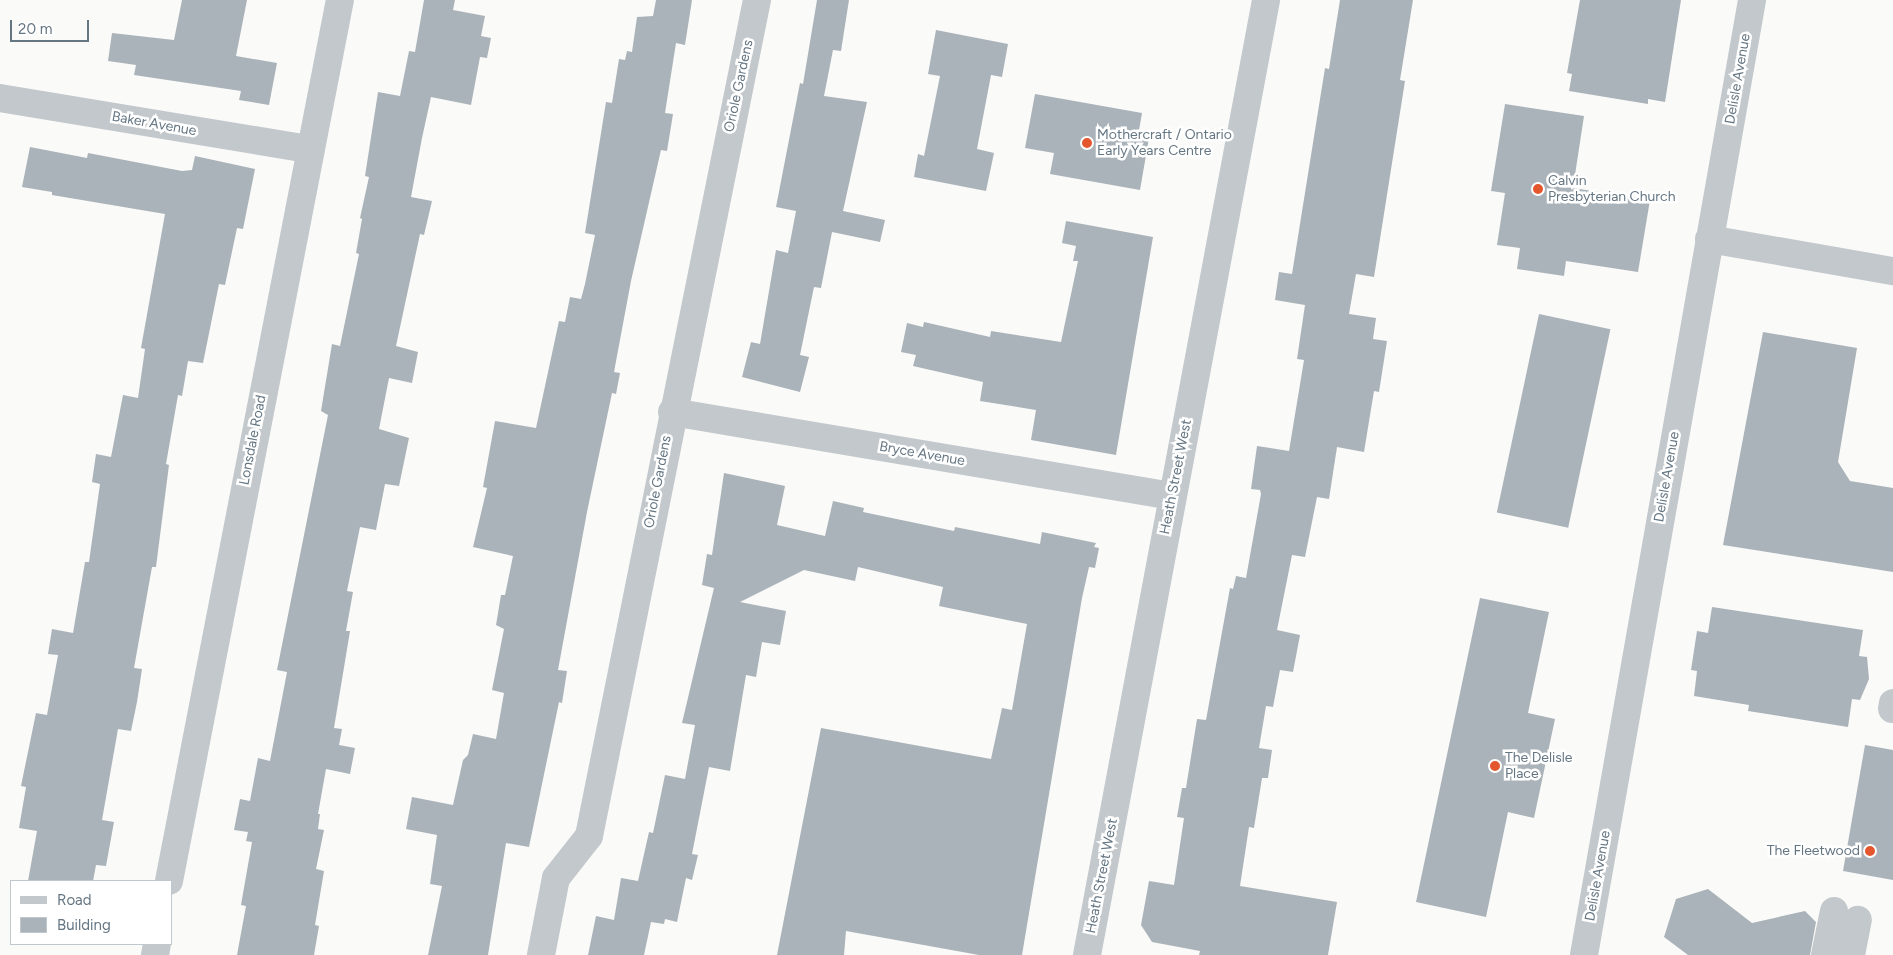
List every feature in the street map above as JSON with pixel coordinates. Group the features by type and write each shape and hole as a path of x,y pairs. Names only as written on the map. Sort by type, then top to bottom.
{"street":[{"name":"Lonsdale Road","path":"169,880 309,149 340,0"},
{"name":"Oriole Gardens","path":"541,955 556,878 589,836 672,412 757,0"},
{"name":"Heath Street West","path":"1091,953 1172,496 1266,0"},
{"name":"Delisle Avenue","path":"1584,955 1752,0"},
{"name":"Baker Avenue","path":"0,98 309,149"},
{"path":"1709,239 1893,271"},
{"name":"Bryce Avenue","path":"672,412 1172,496"},
{"path":"1825,955 1846,916 1851,955"}],"building":[{"path":"182,0 247,0 236,56 277,63 269,105 239,100 241,91 134,75 136,65 108,61 112,33 174,40"},
{"path":"424,0 455,0 453,10 485,16 481,36 491,38 487,58 480,57 471,105 431,97 422,138 411,197 432,201 424,235 420,234 396,346 418,352 412,383 389,378 379,429 409,438 399,486 385,484 376,530 360,527 347,591 353,592 346,631 350,631 334,728 342,729 339,745 355,748 350,774 326,769 318,814 320,814 318,829 324,830 316,869 324,871 315,925 319,926 314,955 237,955 246,906 241,905 252,842 246,841 248,832 234,830 240,799 250,801 258,758 270,761 287,672 277,670 328,415 321,411 332,344 340,346 359,254 356,253 362,219 360,218 369,177 365,176 378,92 400,96 409,51 415,52"},
{"path":"656,0 692,0 685,45 676,43 665,113 673,114 667,151 661,150 631,281 614,372 620,373 616,394 612,393 587,512 558,670 567,671 562,703 559,702 529,847 506,843 488,955 428,955 442,886 430,884 437,835 406,829 412,797 453,805 463,760 468,755 473,734 496,739 504,693 492,690 504,629 496,625 501,595 505,595 513,556 473,547 487,488 483,487 495,421 536,428 559,321 565,322 570,297 581,299 585,284 595,235 585,233 606,102 612,103 619,59 625,60 627,51 632,52 637,17 653,16"},
{"path":"817,0 849,0 841,51 833,50 824,96 867,102 843,211 885,220 880,242 832,232 821,288 814,287 800,355 809,357 800,392 742,377 751,342 760,344 776,250 788,253 796,211 776,207 800,83 803,84"},
{"path":"1340,0 1413,0 1400,80 1405,81 1374,277 1356,274 1349,314 1376,318 1373,339 1387,341 1379,392 1374,391 1364,452 1337,447 1329,499 1317,497 1305,557 1292,555 1277,630 1300,635 1293,672 1280,670 1273,707 1266,706 1259,748 1272,750 1268,778 1262,778 1254,828 1249,827 1240,886 1337,902 1328,955 1199,955 1200,951 1152,942 1141,925 1149,881 1174,885 1184,818 1177,817 1182,788 1186,788 1197,719 1206,720 1230,588 1233,589 1236,576 1246,578 1261,494 1260,490 1251,489 1257,446 1289,451 1304,360 1297,359 1305,305 1275,300 1279,272 1292,274 1325,68 1329,69"},
{"path":"1580,0 1681,0 1665,102 1648,99 1648,104 1569,91 1572,74 1567,73"},
{"path":"936,30 1008,44 1002,77 991,75 977,149 994,153 986,191 914,177 918,154 924,156 940,76 928,74"},
{"name":"Mothercraft / Ontario Early Years Centre","path":"1035,94 1142,113 1138,136 1149,138 1140,190 1050,174 1054,153 1025,148"},
{"name":"Calvin Presbyterian Church","path":"1505,104 1584,116 1573,188 1650,200 1638,272 1566,261 1564,276 1517,269 1520,248 1497,245 1505,193 1491,191"},
{"path":"30,147 87,158 88,153 182,171 192,170 195,156 255,169 243,229 237,228 225,285 219,284 203,363 188,361 182,396 178,395 166,464 169,465 156,567 152,567 134,668 142,669 137,702 131,731 118,729 102,820 114,822 106,866 96,865 93,880 28,880 37,831 19,828 26,787 21,786 36,713 47,715 58,655 48,654 52,629 73,633 85,562 89,562 100,484 92,482 96,454 111,457 123,395 138,398 145,349 141,348 165,214 52,195 52,192 22,187"},
{"path":"1066,221 1153,237 1116,455 1031,440 1036,410 980,401 983,382 913,366 916,355 901,352 907,323 923,327 924,322 990,337 991,331 1061,342 1078,261 1073,261 1076,246 1062,243"},
{"path":"1539,314 1610,329 1568,528 1497,513"},
{"path":"1763,332 1857,348 1838,462 1850,481 1893,488 1893,572 1723,545"},
{"path":"724,473 785,486 777,525 825,536 833,501 864,508 863,512 954,531 955,527 1040,544 1042,532 1096,543 1094,547 1099,548 1095,568 1089,567 1082,598 1022,955 979,955 846,931 844,955 777,955 821,728 991,759 1002,708 1012,710 1027,624 939,606 943,587 858,567 855,581 804,570 740,602 786,611 780,645 762,642 756,677 746,675 730,771 709,767 692,854 698,855 692,880 686,878 677,922 665,919 664,924 651,922 644,955 588,955 596,916 614,920 621,878 638,881 649,832 653,833 665,775 685,779 695,725 682,723 714,588 702,585 707,554 712,555"},
{"name":"The Delisle Place","path":"1480,598 1549,612 1528,713 1555,719 1534,818 1508,812 1486,917 1416,902"},
{"path":"1712,607 1863,630 1859,656 1867,657 1869,679 1860,700 1852,699 1848,727 1748,711 1749,705 1694,696 1697,671 1691,670 1697,631 1708,633"},
{"path":"1865,745 1893,750 1893,880 1843,871"},
{"path":"1708,889 1752,923 1805,911 1816,922 1810,955 1688,955 1664,937 1676,899"}],"place":[{"name":"Mothercraft / Ontario Early Years Centre","path":"1087,143"},
{"name":"Calvin Presbyterian Church","path":"1538,189"},
{"name":"The Delisle Place","path":"1495,766"},
{"name":"The Fleetwood","path":"1870,851"}]}
